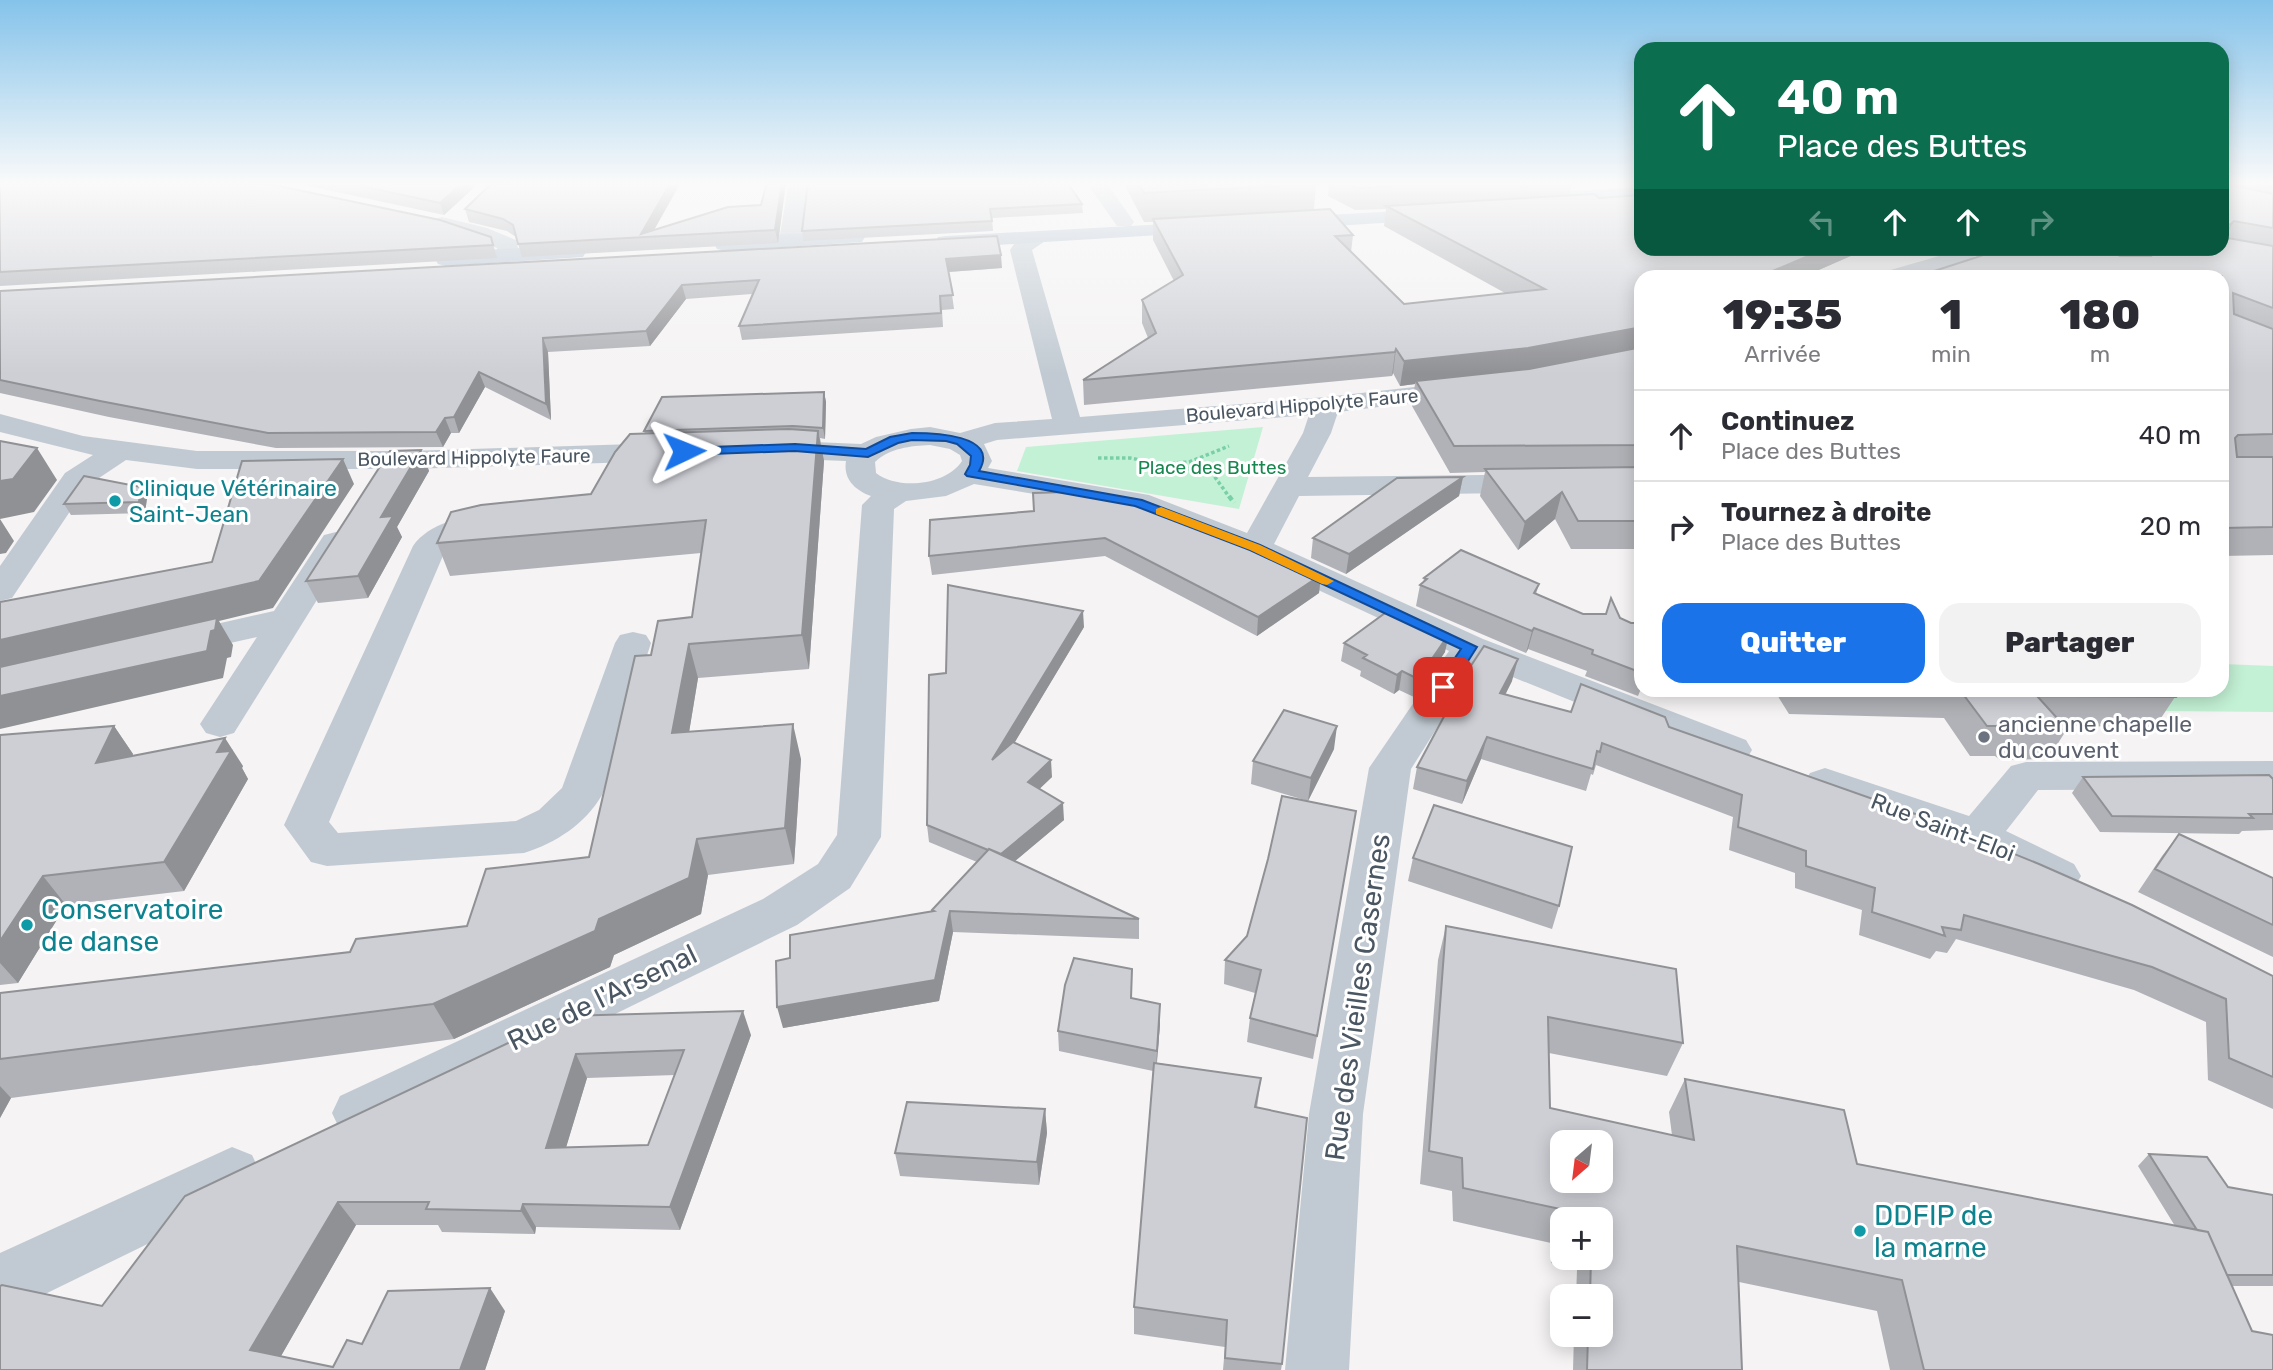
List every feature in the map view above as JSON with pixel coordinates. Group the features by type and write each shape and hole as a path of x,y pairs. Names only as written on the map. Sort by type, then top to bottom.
{"main road":[{"path":"741,246 708,250 782,246"},
{"path":"509,256 599,256 428,266 509,256"}],"street":[{"path":"508,246 509,256"},
{"path":"1024,246 1021,250 1062,409 1070,426"},
{"path":"1916,270 1962,256"},
{"name":"Boulevard Hippolyte Faure","path":"966,458 995,432 1326,405 1497,386"},
{"path":"1255,548 1317,433 1326,405"},
{"name":"Boulevard Hippolyte Faure","path":"0,423 82,445 197,460 388,460 698,451"},
{"path":"912,437 947,438 966,458 948,487 924,492 881,489 867,482 860,473 860,463 868,453 887,443 912,437"},
{"path":"740,450 795,448 868,453"},
{"path":"0,591 76,480 121,450"},
{"path":"598,488 629,453"},
{"name":"Rue Saint-Eloi","path":"966,458 1138,502 1255,548 1470,647 1773,765 1978,836 2089,891"},
{"path":"220,724 388,460"},
{"path":"1287,487 1634,482"},
{"name":"Rue de l'Arsenal","path":"0,1285 780,912 834,876 859,837 877,505 899,492"},
{"path":"524,522 470,525 443,535 430,546 306,825 327,850 524,837 554,821 581,795 633,643"},
{"path":"0,531 47,523"},
{"path":"144,651 287,619"},
{"name":"Rue des Vieilles Casernes","path":"1317,1370 1336,1114 1390,768 1470,647"},
{"path":"1978,836 2026,776 2273,775"}],"path":[{"path":"1159,463 1189,462 1238,443"}],"green space":[{"name":"Place des Buttes","path":"1263,427 1239,509 1017,471 1026,447"},
{"path":"2229,664 2273,666 2273,712 2161,711 2157,697 2229,697"}],"building":[{"path":"0,246 476,246 0,272"},
{"path":"817,246 999,246 1001,255 946,259 953,295 940,296 941,313 739,326 759,280 682,285 646,331 543,338 546,404 479,372 454,417 445,418 436,432 268,433 0,380 0,291"},
{"path":"1167,246 1345,246 1404,304 1545,289 1462,246 1634,246 1634,256 1808,256 1775,270 1634,270 1634,328 1528,348 1404,361 1396,349 1395,352 1083,380 1156,333 1142,300 1183,275"},
{"path":"2229,246 2273,246 2273,308 2233,293 2234,314 2273,329 2273,434 2238,435 2235,438 2237,457 2273,457 2273,527 2229,528 2229,270 1937,270 1980,256 2229,256"},
{"path":"1634,349 1634,445 1454,446 1416,381 1529,369"},
{"path":"824,392 823,428 793,426 644,431 662,397"},
{"path":"789,429 818,431 802,635 689,644 672,733 793,724 785,828 697,839 689,878 599,919 595,931 433,1004 0,1059 0,993 350,952 356,939 467,926 486,869 589,857 635,656 651,655 658,621 692,617 706,520 437,543 451,512 481,505 591,494 615,452 630,434"},
{"path":"0,441 37,448 13,479 0,481"},
{"path":"421,450 381,517 393,516 358,576 306,581 390,451"},
{"path":"343,459 259,581 0,640 0,602 212,562 242,461"},
{"path":"1634,467 1634,521 1578,521 1562,492 1525,522 1485,469"},
{"path":"84,476 141,487 139,502 64,504"},
{"path":"1463,477 1349,554 1313,538 1397,478"},
{"path":"1067,492 1164,510 1321,575 1258,617 1105,538 929,556 930,520 1034,511 1033,493"},
{"path":"1461,550 1539,584 1534,593 1583,614 1606,614 1611,598 1620,618 1634,623 1634,670 1592,654 1593,650 1534,628 1532,631 1420,585 1427,579 1424,578"},
{"path":"948,585 1083,611 992,760 1013,742 1051,760 1028,782 1063,803 1001,854 927,825 929,675 946,673"},
{"path":"1392,608 1449,634 1418,679 1402,671 1397,675 1363,658 1367,655 1344,643"},
{"path":"217,618 207,651 0,696 0,667"},
{"path":"1484,646 1518,659 1500,693 1571,712 1581,684 1665,717 1669,727 1921,816 2039,864 2132,905 2273,976 2273,1077 2229,1058 2226,999 2152,967 1964,915 1961,930 1942,927 1945,936 1872,912 1875,888 1806,866 1806,851 1738,827 1742,795 1602,743 1600,752 1597,751 1593,769 1487,737 1467,781 1417,767 1456,694 1453,693"},
{"path":"1965,697 2038,697 2067,729 2017,730 2013,726 1987,726"},
{"path":"1284,710 1337,726 1311,778 1253,761"},
{"path":"114,726 96,763 225,738 217,752 231,751 164,862 43,876 0,941 0,735"},
{"path":"2269,775 2273,779 2273,814 2249,814 2253,818 2112,816 2083,777"},
{"path":"1282,796 1356,811 1317,1036 1250,1018 1261,970 1225,960 1247,936"},
{"path":"1434,805 1572,847 1559,906 1413,858"},
{"path":"2179,834 2273,878 2273,925 2155,869"},
{"path":"989,849 1139,919 950,911 935,980 777,1007 776,961 790,958 790,935 934,911 932,910"},
{"path":"1446,926 1676,969 1683,1043 1548,1017 1550,1108 1694,1140 1685,1079 1844,1110 1857,1164 2208,1232 2252,1331 2273,1335 2273,1370 1924,1370 1902,1280 1737,1246 1742,1370 1587,1370 1588,1347 1613,1347 1613,1284 1590,1284 1591,1270 1613,1270 1613,1207 1551,1207 1463,1188 1462,1158 1429,1151"},
{"path":"1074,958 1132,969 1131,998 1160,1004 1157,1051 1058,1031 1065,985"},
{"path":"743,1011 670,1207 523,1204 521,1211 426,1209 429,1202 338,1202 250,1350 333,1367 347,1340 362,1344 388,1291 490,1288 460,1370 0,1370 0,1286 102,1306 185,1196 565,1016","holes":["684,1050 648,1145 546,1148 576,1054"]},
{"path":"1154,1063 1261,1078 1255,1107 1307,1118 1282,1364 1225,1358 1227,1320 1134,1307"},
{"path":"907,1102 1045,1109 1037,1162 895,1153"},
{"path":"2149,1154 2207,1157 2228,1187 2273,1195 2273,1275 2227,1275 2208,1232 2197,1230"}],"slow traffic":[{"path":"1161,511 1255,548 1327,581"}],"place":[{"name":"Clinique Vétérinaire Saint-Jean","path":"115,501"},
{"name":"ancienne chapelle du couvent","path":"1984,737"},
{"name":"Conservatoire de danse","path":"27,925"},
{"name":"DDFIP de la marne","path":"1860,1231"}],"route":[{"path":"684,451 795,448 868,453 895,440 912,437 930,436 961,442 977,456 971,474 1138,502 1255,548 1470,647 1443,687"}]}
